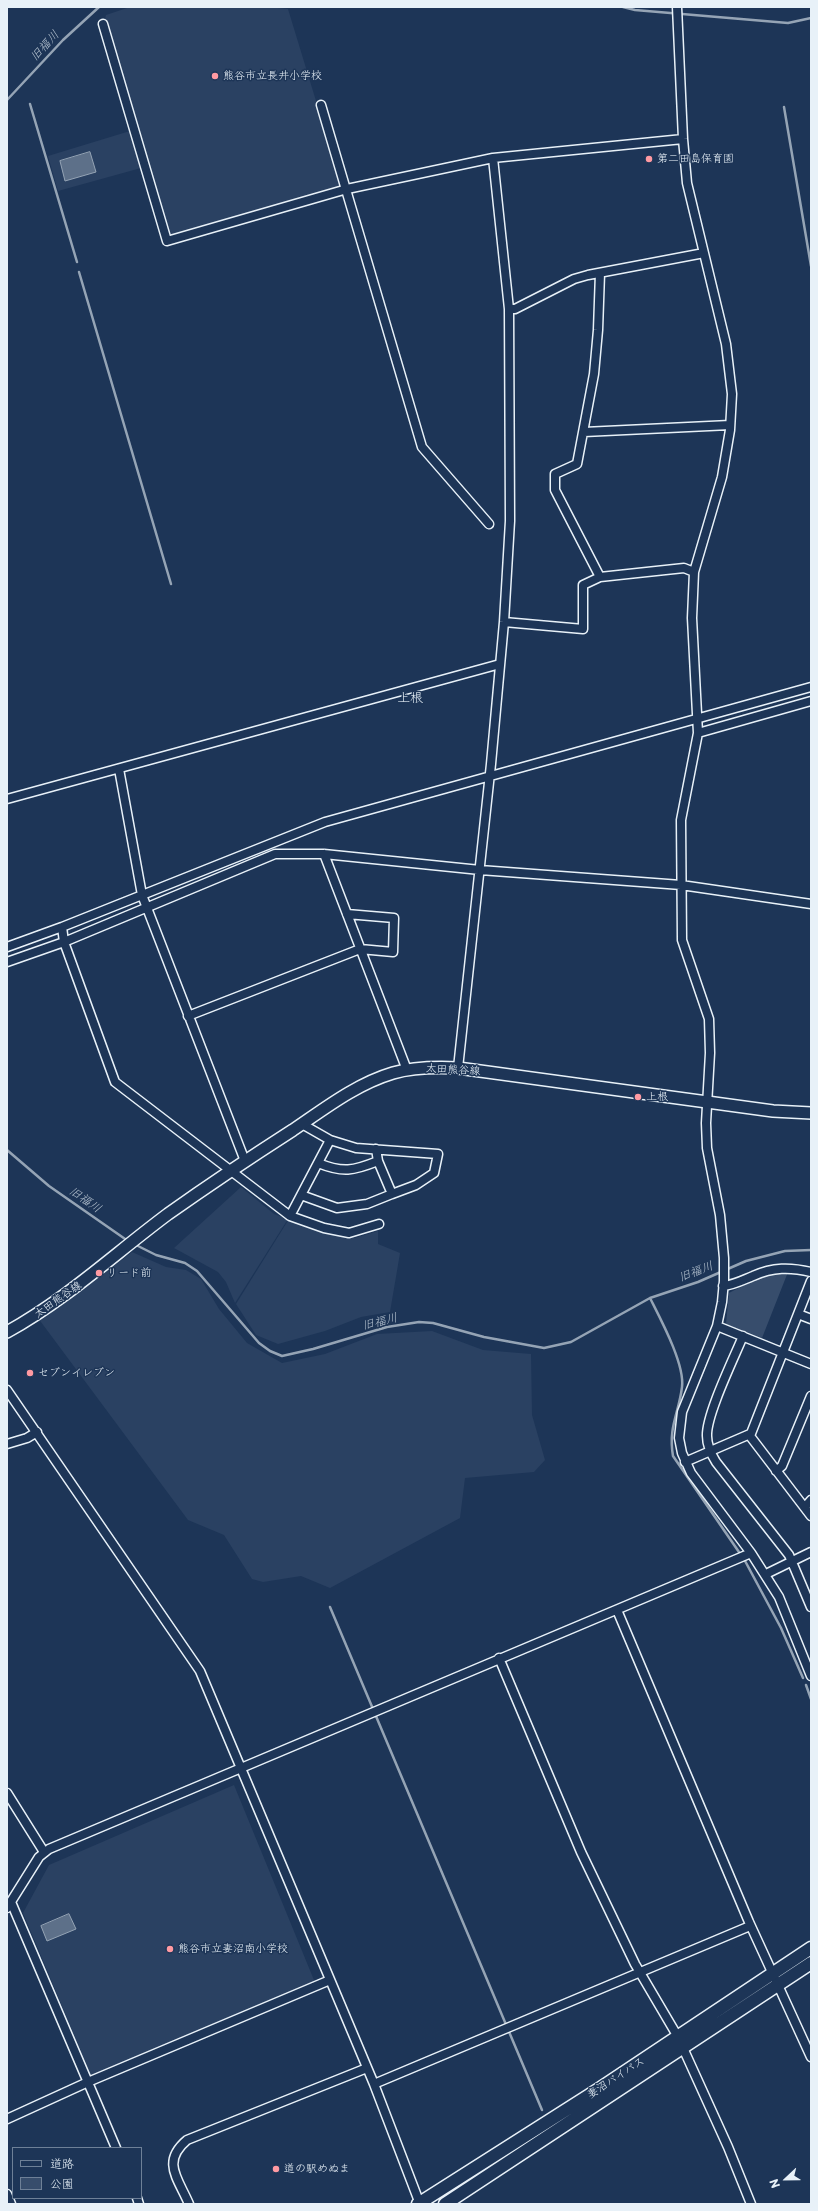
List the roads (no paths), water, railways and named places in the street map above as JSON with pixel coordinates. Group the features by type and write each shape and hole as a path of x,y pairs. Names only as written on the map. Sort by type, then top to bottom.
{"highway":[{"name":"妻沼バイパス","path":"444,2204 684,2048 775,1979 811,1948"},
{"name":"妻沼バイパス","path":"419,2204 678,2037 775,1979 811,1963"}],"main road":[{"name":"太田熊谷線","path":"7,1332 60,1300 167,1215 230,1171 373,1080 407,1070 429,1067 458,1068 773,1111 811,1113"}],"street":[{"path":"677,7 683,139 687,183 726,344 732,394 730,425 722,477 694,572 692,618 696,720 698,733 681,820 682,940 709,1019 710,1053 707,1101 707,1148 720,1215 724,1258 724,1284 717,1326 682,1412 679,1438 685,1462 710,1500 766,1574 779,1597 811,1676"},
{"path":"103,24 167,241 347,189 493,158 683,139"},
{"path":"321,105 422,447 489,524"},
{"path":"458,1068 490,776 504,622 510,521 509,309 493,158"},
{"path":"509,309 515,308 574,279 704,253"},
{"path":"600,273 596,351 584,432 577,464 555,474 555,490 600,578"},
{"path":"584,432 730,425"},
{"path":"504,622 583,629 583,585 600,578 684,568 694,572"},
{"path":"7,799 119,769 308,715 500,664"},
{"path":"7,947 62,928 325,822 811,688"},
{"path":"698,733 811,701"},
{"path":"119,769 142,895 245,1162"},
{"path":"7,962 64,942 275,854 324,854 480,870 681,885 811,904"},
{"path":"324,854 407,1070"},
{"path":"188,1016 360,949 393,952 394,918 347,914"},
{"path":"62,928 64,942 115,1082 290,1216 324,1228 349,1233 379,1224"},
{"path":"301,1195 337,1208 367,1204 416,1185 434,1173 438,1154 356,1148 330,1140 302,1124"},
{"path":"290,1216 330,1140"},
{"path":"376,1149 378,1161 392,1194"},
{"path":"318,1163 332,1169 356,1170 378,1161"},
{"path":"724,1284 780,1268 794,1268 811,1272"},
{"path":"811,1281 750,1434 752,1440 811,1516"},
{"path":"798,1314 811,1319"},
{"path":"717,1326 811,1364"},
{"path":"743,1336 710,1418 707,1436 710,1451 792,1561 811,1607"},
{"path":"7,1390 200,1671 374,2084 419,2204"},
{"path":"776,1471 782,1466 811,1396"},
{"path":"7,1444 28,1438 36,1432"},
{"path":"685,1462 750,1434"},
{"path":"804,1507 811,1500"},
{"path":"766,1574 811,1552"},
{"path":"116,2147 9,1905 44,1852 499,1658 751,1553"},
{"path":"617,1610 750,1926 811,2057"},
{"path":"499,1658 581,1852 640,1973 678,2037"},
{"path":"7,1793 44,1852"},
{"path":"374,2084 750,1926"},
{"path":"7,2119 88,2082 330,1980"},
{"path":"684,2048 728,2147 751,2204"},
{"path":"190,2204 172,2164 176,2149 187,2140 367,2068"},
{"path":"7,2194 11,2204"}],"waterway":[{"name":"旧福川","path":"7,100 63,40 99,7"},
{"name":"旧福川","path":"623,7 635,10 788,23 811,18"},
{"path":"30,104 77,262"},
{"path":"784,107 811,266"},
{"path":"79,272 171,584"},
{"name":"旧福川","path":"7,1150 49,1186 128,1241"},
{"name":"旧福川","path":"134,1244 156,1255 185,1263 197,1271 259,1343 270,1351 282,1356 313,1349 387,1327 419,1322 433,1323 484,1337 544,1348 571,1342 650,1298 698,1282 746,1261 785,1251 811,1250"},
{"path":"650,1298 671,1341 680,1366 682,1377 681,1396 673,1428 673,1456 741,1555"},
{"path":"744,1559 781,1628 803,1678"},
{"path":"330,1607 542,2110"},
{"path":"806,1685 811,1699"}],"place":[{"name":"熊谷市立長井小学校","path":"215,76"},
{"name":"第二田島保育園","path":"649,159"},
{"name":"上根","path":"638,1097"},
{"name":"リード前","path":"99,1273"},
{"name":"セブンイレブン","path":"30,1373"},
{"name":"熊谷市立妻沼南小学校","path":"170,1949"},
{"name":"道の駅めぬま","path":"276,2169"}],"district":[{"name":"上根","path":"410,698"}]}
